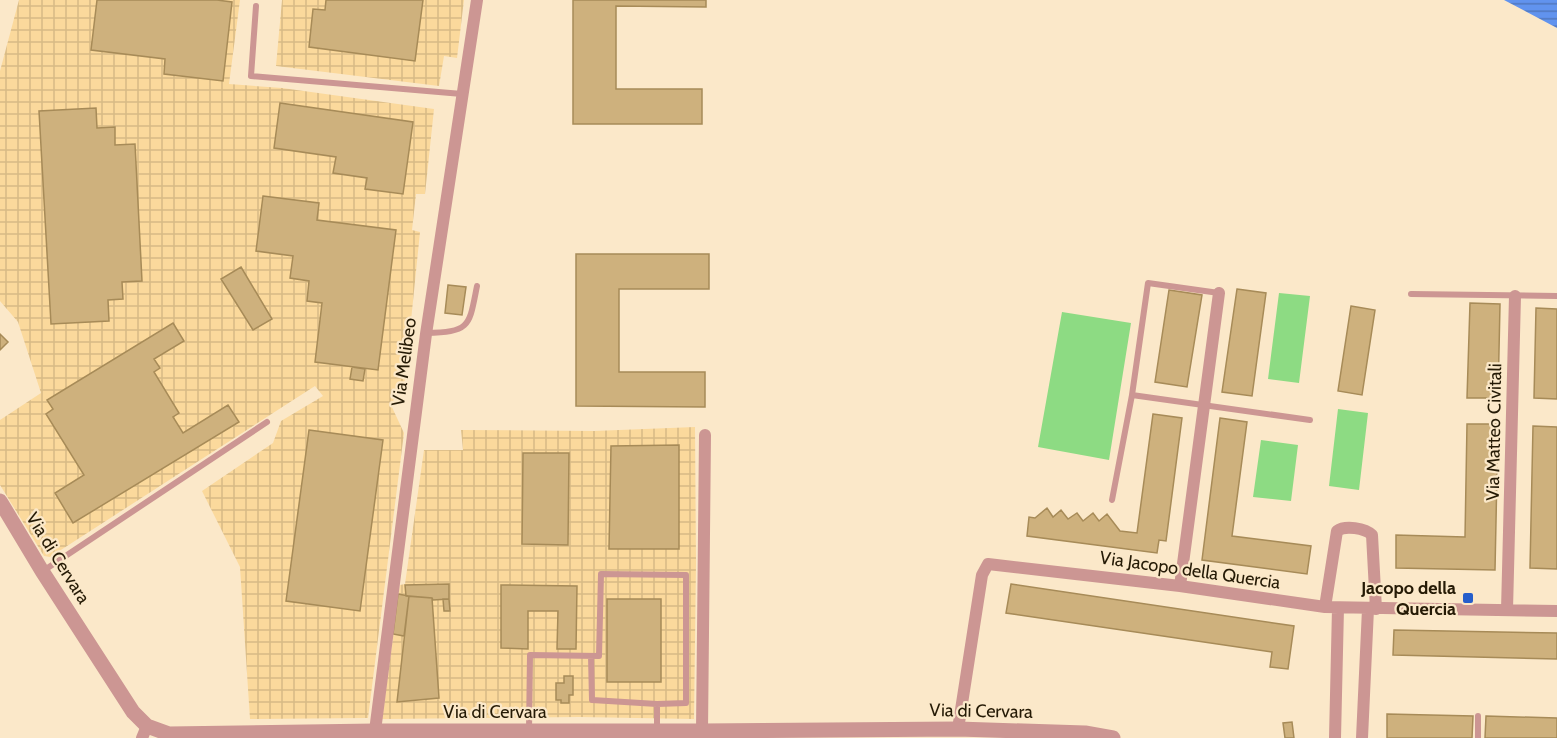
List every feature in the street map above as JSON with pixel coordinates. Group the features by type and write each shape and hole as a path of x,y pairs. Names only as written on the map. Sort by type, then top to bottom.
{"street":[{"name":"Via Melibeo","path":"375,731 426,333 477,0"},
{"path":"1180,586 1219,293"},
{"name":"Via Matteo Civitali","path":"1507,610 1515,296"},
{"path":"702,731 705,435"},
{"name":"Via di Cervara","path":"0,501 144,732 169,734 375,731 591,735 657,731 958,729 1085,733 1113,738"},
{"path":"1335,738 1331,607 1337,531 1342,527 1367,530 1372,535 1372,609 1362,738"},
{"name":"Via Jacopo della Quercia","path":"958,729 982,574 988,564 1180,586 1331,607 1557,611"}],"lane":[{"path":"256,6 251,76 463,94"},
{"path":"1112,500 1132,395 1148,283 1219,293"},
{"path":"426,333 446,333 461,328 470,320 477,286"},
{"path":"1411,294 1557,296"},
{"path":"1132,395 1310,420"},
{"path":"42,571 267,423"},
{"path":"529,735 530,655 599,656 602,574 686,575 686,703 657,704 592,700 591,656"},
{"path":"657,704 657,731"},
{"path":"1478,716 1478,738"}],"shaded area":[{"path":"19,0 240,0 229,84 282,88 434,109 425,194 416,194 412,230 420,232 405,380 391,405 404,433 368,718 250,719 240,567 202,491 273,443 281,421 323,396 315,386 50,557 44,556 0,485 0,420 41,393 18,322 0,301 0,71"},
{"path":"282,0 464,0 457,58 444,56 439,86 276,66"},
{"path":"695,427 694,719 579,717 382,719 400,585 405,584 424,450 463,450 461,430 594,431"}],"green space":[{"path":"1279,293 1310,296 1299,383 1268,379"},
{"path":"1062,312 1131,323 1109,460 1038,447"},
{"path":"1338,409 1368,413 1359,490 1329,486"},
{"path":"1261,440 1298,445 1291,501 1253,497"}],"water":[{"path":"1504,0 1557,0 1557,28"}],"building":[{"path":"97,0 232,2 223,81 164,74 165,59 91,50"},
{"path":"326,0 423,0 415,61 309,47 313,9 325,10"},
{"path":"573,0 706,0 706,7 616,6 616,89 702,89 702,124 573,124"},
{"path":"280,103 413,122 403,194 365,189 367,178 333,173 336,157 274,148"},
{"path":"96,108 97,128 115,127 115,145 135,144 142,281 122,282 123,299 108,300 109,321 51,324 39,111"},
{"path":"263,196 319,203 317,220 396,230 378,370 315,362 322,303 307,301 309,281 290,278 293,256 256,251"},
{"path":"576,254 709,254 709,289 619,289 619,372 705,372 705,407 576,406"},
{"path":"241,267 272,319 253,330 221,279"},
{"path":"448,285 466,287 462,315 445,313"},
{"path":"1237,289 1266,293 1252,396 1222,392"},
{"path":"1169,290 1202,295 1187,387 1155,382"},
{"path":"1470,303 1500,304 1498,398 1467,398"},
{"path":"1351,306 1375,310 1362,395 1338,391"},
{"path":"1536,308 1557,309 1557,399 1534,398"},
{"path":"173,323 184,341 154,359 160,368 154,372 179,413 173,417 183,433 228,405 239,422 73,523 55,493 84,475 46,414 53,409 47,400"},
{"path":"0,334 8,342 0,350"},
{"path":"352,367 365,369 363,381 350,379"},
{"path":"1153,414 1182,418 1166,541 1159,540 1157,553 1027,536 1029,517 1035,518 1047,508 1053,517 1061,510 1068,519 1077,513 1083,521 1093,513 1099,521 1107,514 1120,531 1137,533"},
{"path":"1220,418 1247,422 1232,536 1311,546 1307,574 1202,560"},
{"path":"1467,424 1498,424 1495,570 1396,568 1396,535 1465,537"},
{"path":"1533,426 1557,427 1557,569 1530,568"},
{"path":"309,430 383,440 360,611 286,601"},
{"path":"679,445 679,549 609,549 611,446"},
{"path":"523,453 569,453 568,545 522,544"},
{"path":"449,584 449,599 433,600 432,598 406,596 405,585"},
{"path":"1011,584 1294,626 1288,669 1270,667 1272,652 1006,613"},
{"path":"501,585 577,586 576,649 557,649 558,611 528,611 528,649 501,648"},
{"path":"398,594 409,596 404,636 393,634"},
{"path":"409,596 432,598 439,698 397,702"},
{"path":"443,599 449,599 450,611 444,611"},
{"path":"607,599 661,599 661,682 607,682"},
{"path":"1394,630 1557,633 1557,659 1393,655"},
{"path":"564,676 573,676 573,695 569,695 569,703 556,700 556,683 564,683"},
{"path":"1387,714 1473,716 1472,738 1387,738"},
{"path":"1486,716 1557,718 1557,738 1485,738"},
{"path":"1292,722 1294,738 1285,738 1283,723"}],"place":[{"name":"Jacopo della Quercia","path":"1468,598"}]}
